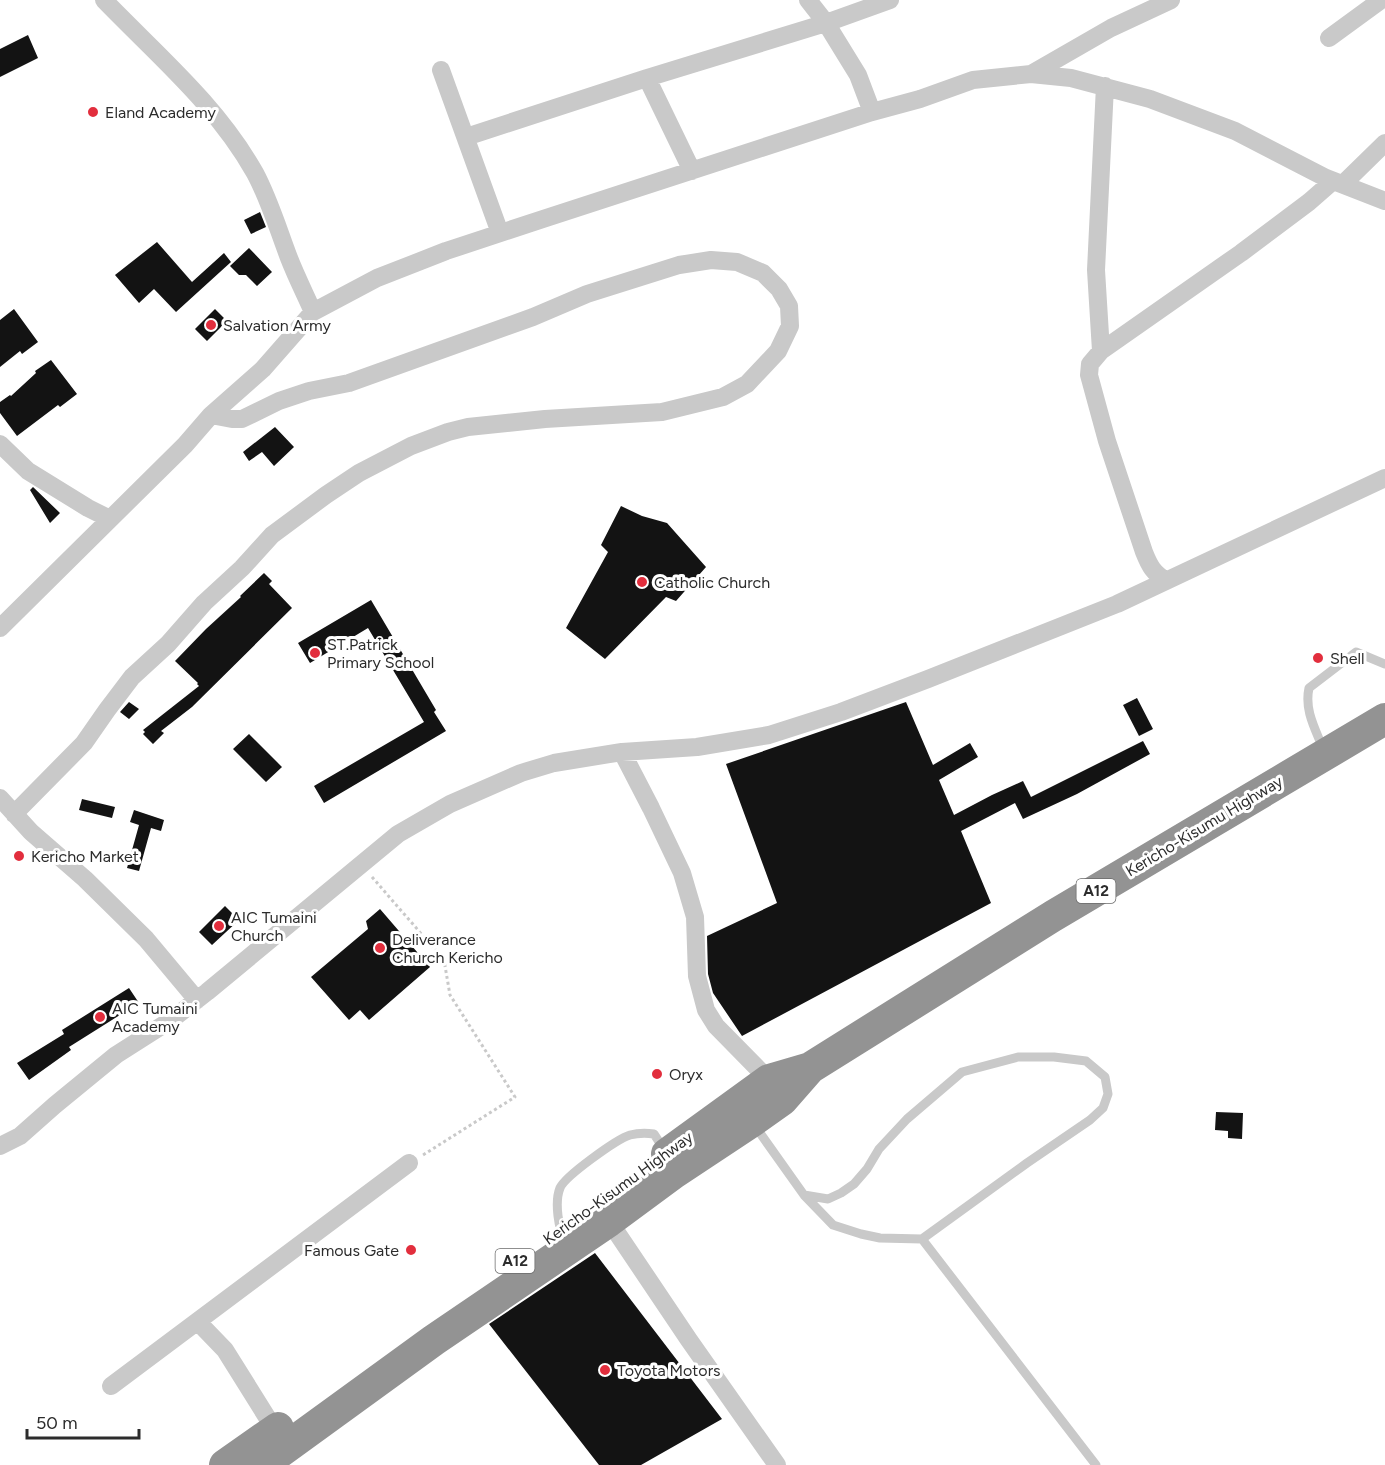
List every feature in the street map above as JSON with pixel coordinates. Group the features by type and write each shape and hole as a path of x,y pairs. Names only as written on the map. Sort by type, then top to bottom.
{"highway":[{"name":"Kericho-Kisumu Highway","path":"243,1463 275,1430 564,1239 775,1090 1053,916 1385,718"},
{"name":"Kericho-Kisumu Highway","path":"243,1463 434,1340 564,1239 609,1221 671,1163 751,1122 775,1090"}],"street":[{"path":"104,0 207,104 230,134 255,173 313,312"},
{"path":"808,0 826,23 858,75 872,112"},
{"path":"466,137 826,23 890,0"},
{"path":"1031,74 1111,28 1171,0"},
{"path":"1329,38 1381,0"},
{"path":"441,70 500,233"},
{"path":"0,628 185,445 211,415 263,369 313,312 377,278 446,251 973,80 1031,74 1071,78 1150,99 1235,131 1338,183 1385,201"},
{"path":"647,78 692,171"},
{"path":"1101,351 1096,270 1105,86"},
{"path":"1166,581 1156,574 1148,561 1107,441 1089,375 1090,364 1101,351 1338,183 1385,143"},
{"path":"14,814 84,743 132,677 168,644 204,603 272,536 359,473 411,446 468,427 545,419 662,412 723,397 747,384 778,351 790,326 789,306 779,289 764,273 737,262 711,260 679,265 586,294 523,320 349,383 309,391 279,401 242,419 211,415"},
{"path":"0,444 28,471 110,519"},
{"path":"0,1146 20,1136 55,1104 116,1055 171,1020 197,1000 398,834 450,804 521,773 554,764 622,752 697,747 770,735 841,712 1117,604 1385,478"},
{"path":"622,752 682,873 695,917 697,976 706,1010 716,1026 775,1090"},
{"path":"0,798 32,832 85,879 146,939 197,1000"},
{"path":"111,1386 409,1163"},
{"path":"609,1221 777,1465"},
{"path":"198,1322 225,1350 275,1430"}],"lane":[{"path":"1326,754 1309,714 1307,697 1309,688 1356,652 1385,664"},
{"path":"751,1122 804,1194 833,1225 880,1238 922,1239 1090,1120 1102,1108 1108,1094 1105,1077 1086,1060 1054,1057 1018,1057 962,1072 907,1119 879,1149 867,1169 854,1184 828,1199 804,1194"},
{"path":"922,1239 1096,1465"}],"path":[{"path":"362,864 444,960 450,995 515,1097 409,1163"}],"building":[{"path":"28,35 38,58 0,77 0,49"},
{"path":"260,212 266,227 251,234 244,220"},
{"path":"157,242 192,282 224,253 231,262 176,312 154,289 139,303 115,275"},
{"path":"249,248 272,272 257,286 246,275 239,275 230,266"},
{"path":"14,309 38,342 22,354 20,351 0,367 0,320"},
{"name":"Salvation Army","path":"215,309 227,321 207,341 195,329"},
{"path":"51,360 77,394 60,407 58,405 17,436 0,413 0,402 11,396 36,373 35,371"},
{"path":"275,427 294,447 274,466 262,452 249,461 243,452"},
{"path":"33,487 60,513 50,523 30,490"},
{"name":"Catholic Church","path":"621,506 642,516 667,523 706,567 676,601 666,597 605,659 566,628 608,552 601,545"},
{"path":"264,573 272,581 269,584 292,608 192,707 161,731 164,733 153,744 143,734 145,732 143,730 199,686 175,661"},
{"path":"371,600 446,731 324,803 314,786 424,722 368,628 310,663 298,643"},
{"path":"1137,698 1153,729 1139,736 1123,705"},
{"path":"129,702 139,709 129,719 120,712"},
{"path":"906,702 933,765 970,743 978,757 939,780 954,815 1023,781 1031,797 1143,741 1150,754 1077,794 1023,819 1015,803 961,831 991,903 742,1036 713,993 708,974 707,936 777,903 726,764"},
{"path":"249,734 282,767 266,782 233,749"},
{"path":"82,799 115,807 112,818 79,810"},
{"path":"134,810 164,820 161,831 151,828 139,871 127,868 139,825 130,822"},
{"name":"AIC Tumaini Church","path":"225,906 239,920 212,945 199,932"},
{"name":"Deliverance Church Kericho","path":"380,909 430,967 369,1020 360,1010 349,1020 311,977 368,929 366,921"},
{"path":"129,988 139,1003 69,1047 71,1050 29,1080 17,1063 64,1034 62,1030"},
{"path":"1216,1112 1243,1113 1242,1139 1228,1138 1228,1131 1215,1130"},
{"name":"Toyota Motors","path":"595,1253 722,1419 641,1465 599,1465 489,1324"}],"place":[{"name":"Eland Academy","path":"93,112"},
{"name":"Salvation Army","path":"211,325"},
{"name":"Catholic Church","path":"642,582"},
{"name":"ST.Patrick Primary School","path":"315,653"},
{"name":"Shell","path":"1318,658"},
{"name":"Kericho Market","path":"19,856"},
{"name":"AIC Tumaini Church","path":"219,926"},
{"name":"Deliverance Church Kericho","path":"380,948"},
{"name":"AIC Tumaini Academy","path":"100,1017"},
{"name":"Oryx","path":"657,1074"},
{"name":"Famous Gate","path":"411,1250"},
{"name":"Toyota Motors","path":"605,1370"}]}
